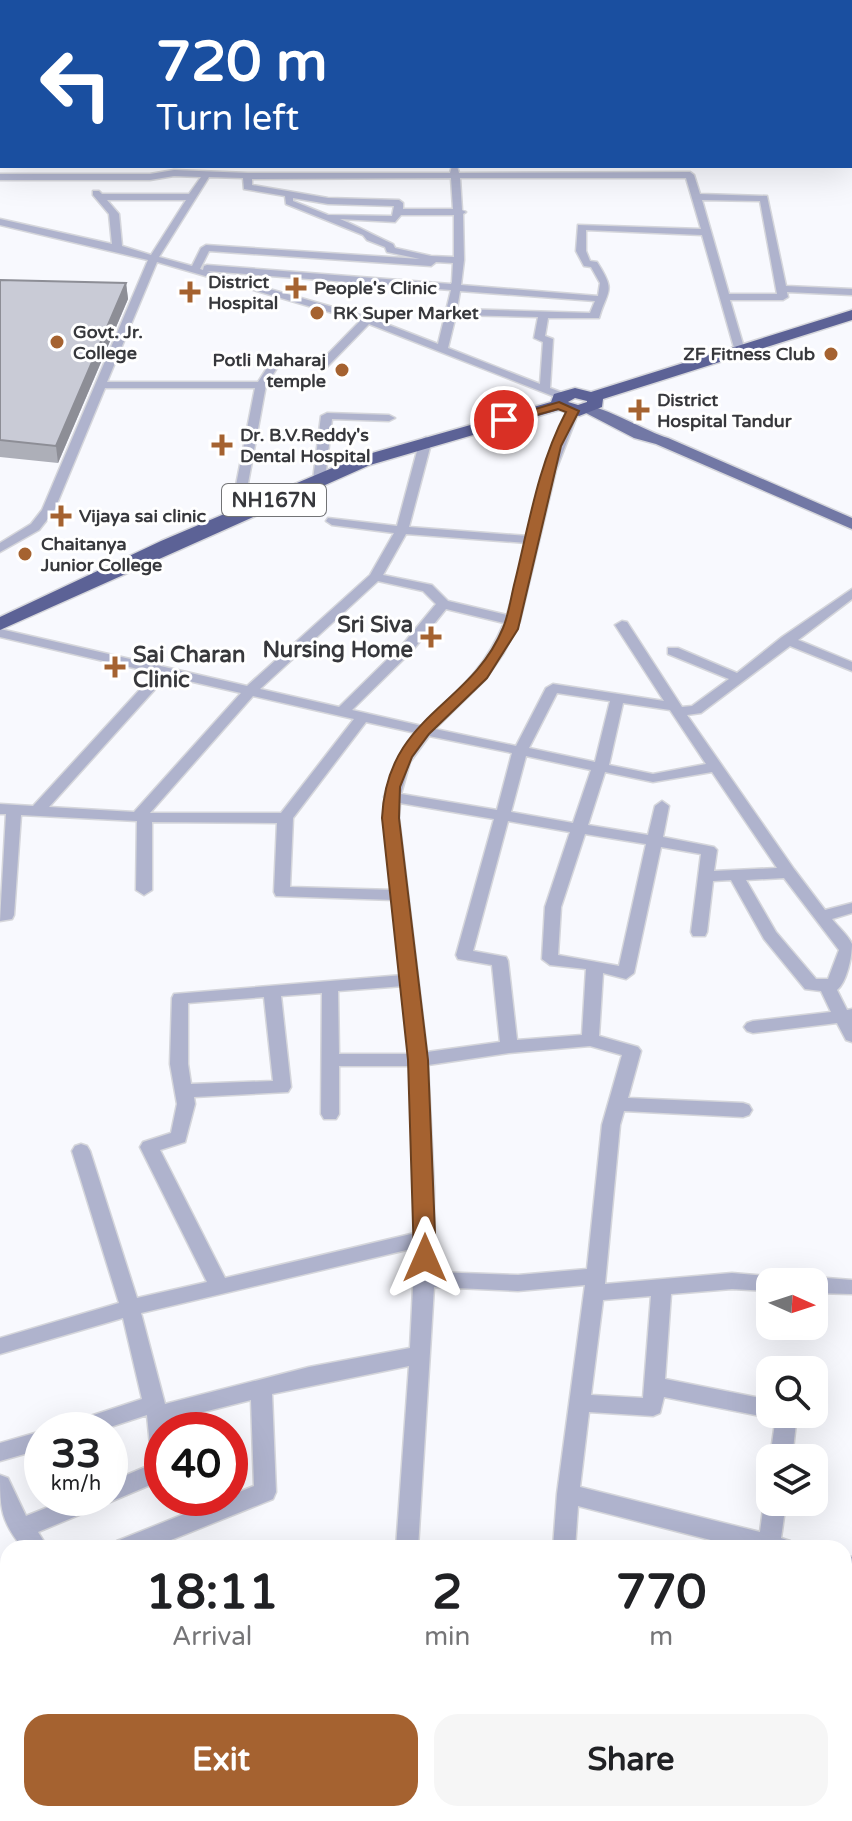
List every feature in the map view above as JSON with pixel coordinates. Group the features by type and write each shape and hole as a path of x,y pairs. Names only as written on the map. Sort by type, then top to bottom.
{"highway":[{"name":"NH167N","path":"2,623 319,480 426,440 575,404 852,315"}],"main road":[{"path":"575,404 639,435 662,441 852,524"},
{"path":"639,435 652,446 852,534"}],"street":[{"path":"0,177 98,177 176,170 206,175 248,176 529,170 689,171 740,351"},
{"path":"442,349 458,288 461,212 455,171"},
{"path":"0,548 7,539 35,527 48,511 153,260 206,175"},
{"path":"248,176 247,187 328,201 399,203 395,219 326,216"},
{"path":"98,177 93,190 114,214 117,248"},
{"path":"289,193 289,202 390,246 390,250 431,259 459,260"},
{"path":"99,197 192,197"},
{"path":"696,197 764,198 783,297 725,297"},
{"path":"398,212 461,212"},
{"path":"0,222 196,269 367,320 545,389 575,404 555,446 513,621 492,661 404,756 391,797 418,1060 425,1238 421,1355 408,1540"},
{"path":"454,312 595,316 596,306 603,299 605,283 594,264 587,264 581,251 581,227 707,232"},
{"path":"196,269 206,248 431,263 431,259"},
{"path":"273,273 283,252"},
{"path":"196,269 603,299"},
{"path":"781,289 852,292"},
{"path":"543,315 539,338 548,339 545,389"},
{"path":"236,516 261,385 276,362 323,365 367,320"},
{"path":"102,385 261,385"},
{"path":"319,480 327,416 389,418"},
{"path":"144,890 142,817 250,691 375,577 402,530 426,440"},
{"path":"332,521 533,540"},
{"path":"375,577 427,588 443,604 513,621"},
{"path":"509,1047 500,961 464,955 522,752 553,688 676,710 696,710 852,593"},
{"path":"342,712 408,647 443,604"},
{"path":"834,605 852,611"},
{"path":"2,623 164,671 522,752 653,778 715,767"},
{"path":"622,625 676,710 788,873 850,953 834,985 811,985 770,935 736,875"},
{"path":"787,640 852,667"},
{"path":"673,651 738,678"},
{"path":"37,811 164,671"},
{"path":"617,699 600,767 553,907 550,959 626,973 662,806"},
{"path":"363,717 285,818 282,892 401,895"},
{"path":"391,797 709,850 699,932"},
{"path":"0,916 6,915 7,810 142,817 285,818"},
{"path":"706,876 788,873"},
{"path":"821,916 852,908"},
{"path":"590,1040 595,965"},
{"path":"220,1288 149,1147 179,1137 186,1104 179,1064 180,998 410,980"},
{"path":"826,985 847,1016 852,1036"},
{"path":"330,986 330,1114"},
{"path":"184,1091 282,1087 272,991"},
{"path":"753,1027 847,1016"},
{"path":"330,1060 418,1060 509,1047 590,1040 632,1051 611,1125 565,1540"},
{"path":"617,1104 743,1110"},
{"path":"81,1151 130,1308 156,1410"},
{"path":"0,1346 130,1308 425,1238"},
{"path":"424,1279 662,1287 732,1281 756,1282"},
{"path":"828,1286 850,1287"},
{"path":"580,1403 653,1407 662,1287"},
{"path":"128,1417 421,1355"},
{"path":"654,1386 756,1406"},
{"path":"145,1540 265,1492 261,1389"},
{"path":"0,1452 24,1445"},
{"path":"0,1485 21,1529 30,1540"},
{"path":"568,1494 752,1540"},
{"path":"21,1529 52,1516"},
{"path":"775,1516 776,1540"}],"building":[{"name":"Govt. Jr. College","path":"0,280 126,283 56,446 0,440"}],"place":[{"name":"People's Clinic","path":"296,288"},
{"name":"District Hospital","path":"190,292"},
{"name":"RK Super Market","path":"317,313"},
{"name":"Govt. Jr. College","path":"57,342"},
{"name":"ZF Fitness Club","path":"831,354"},
{"name":"Potli Maharaj temple","path":"342,370"},
{"name":"District Hospital Tandur","path":"639,410"},
{"name":"Dr. B.V.Reddy's Dental Hospital","path":"222,445"},
{"name":"Vijaya sai clinic","path":"61,516"},
{"name":"Chaitanya Junior College","path":"25,554"},
{"name":"Sri Siva Nursing Home","path":"431,637"},
{"name":"Sai Charan Clinic","path":"115,667"}],"route":[{"path":"425,1258 418,1060 391,818 392,787 404,756 424,731 471,687 492,661 510,629 555,446 573,411 559,405 504,420"}]}
